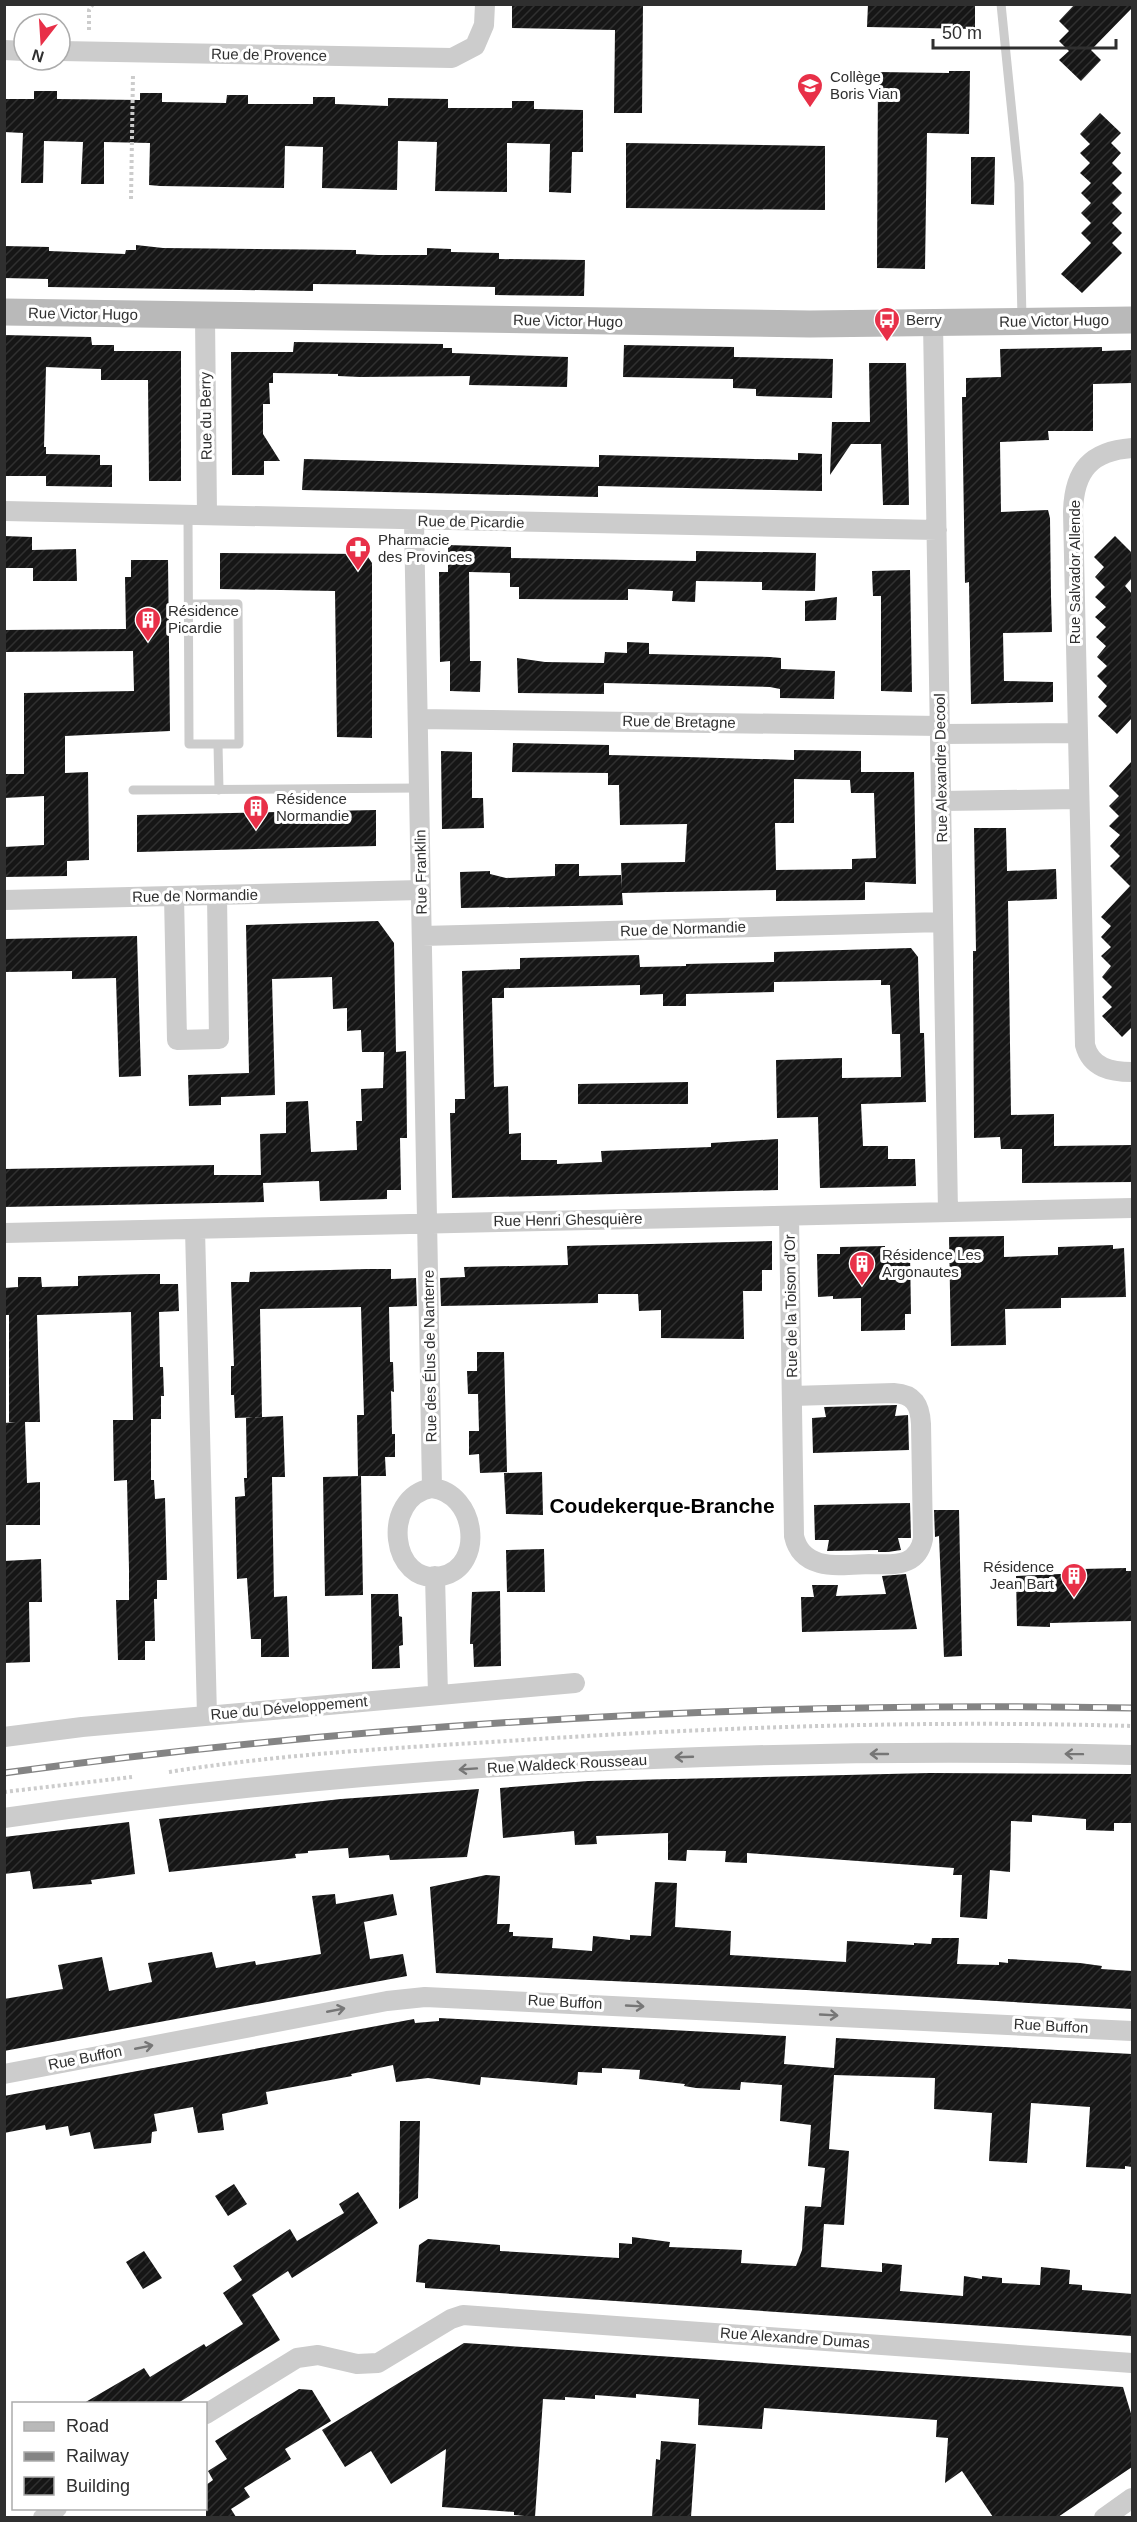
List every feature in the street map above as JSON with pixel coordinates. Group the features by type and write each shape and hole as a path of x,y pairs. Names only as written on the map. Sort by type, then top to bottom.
{"street":[{"name":"Rue de Provence","path":"72,51 441,60 460,56 475,46 484,25 484,4"},
{"name":"Rue Victor Hugo","path":"4,312 810,324 1132,320"},
{"name":"Rue du Berry","path":"197,514 205,316"},
{"name":"Rue Alexandre Decool","path":"933,323 948,1212"},
{"name":"Rue Salvador Allende","path":"1132,448 1113,450 1097,457 1083,471 1076,485 1073,512 1085,1045 1091,1059 1104,1068 1132,1072"},
{"name":"Rue de Picardie","path":"4,511 937,530"},
{"name":"Rue Franklin","path":"414,520 428,1223"},
{"name":"Rue de Bretagne","path":"418,719 940,730"},
{"path":"940,730 1077,733"},
{"path":"941,801 1078,799"},
{"name":"Rue de Normandie","path":"4,900 421,890"},
{"path":"174,896 177,1040 219,1039 217,895"},
{"name":"Rue de Normandie","path":"422,936 944,922"},
{"name":"Rue Henri Ghesquière","path":"4,1233 1132,1208"},
{"name":"Rue de la Toison d'Or","path":"789,1216 794,1536 801,1553 811,1561 831,1566 896,1563 912,1558 920,1550 923,1539 921,1424 918,1405 910,1397 894,1393 792,1396"},
{"name":"Rue des Élus de Nanterre","path":"428,1223 432,1488"},
{"path":"195,1229 207,1716"},
{"path":"432,1488 446,1491 458,1500 468,1519 470,1535 469,1551 462,1564 450,1573 435,1576 417,1572 406,1562 399,1550 398,1535 405,1504 415,1494 432,1488"},
{"path":"435,1576 438,1695"},
{"name":"Rue du Développement","path":"4,1737 575,1683"},
{"name":"Rue Waldeck Rousseau","path":"4,1818 102,1804 257,1787 573,1762 806,1754 1132,1755"},
{"name":"Rue Buffon","path":"4,2074 387,2001 425,1996 1132,2031"},
{"name":"Rue Alexandre Dumas","path":"207,2413 297,2358 312,2355 357,2364 378,2363 457,2317 471,2315 1132,2363"},
{"path":"1104,2517 1132,2498"}],"lane":[{"path":"1001,4 1018,183 1022,322"},
{"path":"188,604 238,603 239,744 189,744 188,604 197,514"},
{"path":"218,744 219,790"},
{"path":"133,790 419,788"}],"path":[{"path":"131,200 134,52"}],"building":[{"path":"512,4 643,4 642,113 614,113 615,30 512,28"},
{"path":"868,4 975,4 975,29 867,27"},
{"path":"1075,4 1132,4 1132,8 1091,50 1101,60 1081,81 1059,60 1069,51 1059,41 1069,31 1059,21"},
{"path":"949,71 970,71 969,134 927,133 925,269 877,268 878,72 949,73"},
{"path":"34,91 57,91 57,99 140,100 140,93 162,93 162,102 226,103 227,95 248,95 248,104 313,104 313,97 335,97 335,104 388,106 388,98 448,99 448,108 512,108 512,101 534,101 534,109 583,110 583,152 572,152 571,193 549,192 550,144 507,143 507,192 435,191 437,142 398,141 397,190 322,188 323,147 285,146 284,188 160,186 149,185 150,143 104,142 104,184 81,184 83,142 44,141 43,183 21,183 23,133 4,132 4,99 34,99"},
{"path":"1100,113 1121,133 1111,143 1121,153 1112,163 1122,173 1112,183 1122,193 1112,203 1122,213 1112,223 1122,233 1112,243 1122,253 1082,293 1061,274 1091,243 1081,233 1091,223 1081,213 1091,203 1081,193 1091,183 1080,173 1090,163 1080,153 1090,144 1080,134"},
{"path":"626,143 825,146 825,210 626,208"},
{"path":"971,157 995,157 994,205 971,204"},
{"path":"136,245 163,248 356,250 356,254 378,255 427,255 427,248 451,249 451,252 499,253 499,259 585,260 584,296 495,295 495,287 402,285 313,284 313,291 48,287 48,279 4,278 5,246 49,247 49,251 125,254 126,250 136,250"},
{"path":"4,335 91,337 92,345 114,345 114,351 181,351 181,481 149,481 148,380 101,380 101,369 46,367 44,447 46,447 46,454 100,455 100,465 112,465 112,487 46,486 46,476 4,476"},
{"path":"294,342 443,344 443,348 452,348 452,353 568,357 567,387 469,385 470,376 360,377 338,376 338,374 273,373 273,383 269,383 270,404 263,404 263,434 280,461 264,461 264,475 232,475 231,352 293,352"},
{"path":"624,345 734,347 734,357 833,359 832,398 756,396 756,389 733,388 733,379 623,377"},
{"path":"1102,347 1102,351 1132,350 1132,383 1093,384 1093,431 1048,431 1049,440 1000,442 1001,512 1048,510 1052,632 1003,633 1004,681 1053,682 1053,702 971,704 969,582 965,583 962,397 966,397 966,378 1001,377 1000,349"},
{"path":"869,363 906,363 909,505 883,505 881,444 851,444 830,475 832,422 870,422"},
{"path":"798,453 822,454 822,491 598,486 598,497 302,490 304,459 599,467 599,455 798,460"},
{"path":"4,536 32,537 32,550 76,549 77,581 33,581 33,568 4,568"},
{"path":"1115,536 1132,553 1132,578 1125,586 1132,594 1132,718 1117,734 1098,716 1107,706 1098,697 1107,686 1097,676 1107,666 1097,657 1106,646 1096,637 1106,627 1095,617 1106,607 1095,597 1105,587 1095,577 1104,567 1094,557"},
{"path":"448,545 511,547 511,558 696,561 696,551 816,553 815,591 762,590 762,582 696,581 695,602 672,601 673,591 628,589 628,600 519,599 519,587 510,587 510,573 469,572 470,661 481,661 480,692 450,691 450,661 440,662 439,572 448,572"},
{"path":"220,553 366,554 372,563 372,738 337,737 335,591 220,589"},
{"path":"131,560 168,560 170,731 65,736 65,773 88,772 89,860 67,861 67,876 4,877 4,847 44,845 44,796 4,798 4,774 24,774 24,693 134,691 133,651 4,652 4,630 126,629 125,577 131,577"},
{"path":"910,570 912,692 881,691 881,596 873,596 872,571"},
{"path":"837,597 836,620 805,621 805,601"},
{"path":"627,642 649,643 649,654 781,658 781,669 835,671 834,699 780,698 780,689 770,687 604,683 604,694 518,693 517,658 545,662 604,663 605,652 627,653"},
{"path":"513,743 609,745 609,755 794,760 794,750 861,751 861,772 914,772 916,884 865,882 865,900 776,901 776,890 666,892 622,893 623,905 461,908 460,872 490,871 490,874 506,878 555,876 555,864 579,864 579,876 621,875 622,888 621,863 685,862 687,824 620,825 619,785 608,785 608,773 512,772","holes":["794,779 850,780 851,793 874,793 876,858 852,859 852,869 776,870 775,823 794,823"]},
{"path":"441,751 472,752 472,798 483,798 484,828 442,829"},
{"path":"1132,761 1132,1027 1122,1037 1102,1016 1112,1007 1102,997 1112,987 1102,977 1111,966 1101,956 1111,947 1101,937 1111,926 1101,917 1130,886 1110,866 1120,856 1110,846 1120,835 1109,826 1119,816 1109,806 1119,796 1109,786"},
{"name":"Résidence Normandie","path":"376,810 376,846 137,852 137,815"},
{"path":"974,828 1006,828 1007,871 1056,869 1057,899 1008,901 1011,1115 1054,1114 1054,1146 1132,1145 1132,1182 1022,1183 1022,1149 1001,1149 1000,1137 974,1138 973,951 976,951"},
{"path":"378,921 394,943 396,1052 406,1051 407,1138 400,1138 401,1190 387,1190 387,1199 320,1201 319,1181 263,1183 264,1202 4,1207 4,1169 214,1165 214,1175 261,1175 260,1134 286,1133 286,1102 308,1101 311,1152 357,1150 356,1121 362,1121 361,1089 383,1088 384,1052 362,1052 361,1030 347,1031 347,1008 333,1009 332,977 272,979 275,1095 221,1097 221,1105 189,1106 188,1075 249,1073 246,925"},
{"path":"137,936 141,1076 119,1077 116,978 72,979 72,971 4,972 4,939"},
{"path":"911,948 918,957 920,1033 924,1033 926,1102 861,1104 863,1146 888,1146 888,1159 915,1159 916,1186 820,1188 818,1117 777,1118 776,1060 842,1058 842,1078 901,1077 900,1034 892,1034 890,985 881,985 881,980 774,982 774,992 686,994 686,1006 663,1006 663,994 640,995 640,985 504,988 504,998 492,998 494,1087 508,1086 509,1134 521,1133 521,1160 557,1160 557,1164 602,1162 601,1151 711,1147 711,1143 778,1139 778,1190 452,1198 450,1113 455,1113 455,1099 465,1099 462,971 520,969 520,958 639,955 640,967 686,966 686,964 774,962 774,952"},
{"path":"688,1082 688,1104 578,1104 578,1084"},
{"path":"1004,1236 1004,1257 1058,1255 1058,1247 1113,1245 1113,1249 1124,1248 1126,1297 1061,1298 1061,1308 1005,1309 1006,1345 951,1346 949,1237"},
{"path":"772,1241 772,1270 762,1270 762,1291 743,1291 744,1339 661,1338 661,1310 639,1311 638,1294 598,1294 598,1303 441,1306 440,1278 465,1277 464,1267 568,1265 567,1246"},
{"name":"Résidence Les Argonautes","path":"885,1246 885,1253 910,1252 911,1314 905,1314 905,1330 861,1331 861,1298 818,1297 817,1254 840,1254 840,1247"},
{"path":"391,1269 391,1279 416,1278 417,1306 389,1307 390,1362 393,1362 394,1392 391,1391 392,1434 395,1434 395,1457 385,1457 386,1476 358,1476 357,1415 364,1415 361,1307 260,1309 262,1417 235,1418 234,1395 231,1395 231,1366 234,1366 231,1282 249,1282 250,1272"},
{"path":"160,1274 160,1284 178,1284 179,1311 159,1312 160,1367 163,1367 164,1396 161,1396 161,1419 151,1419 151,1480 154,1480 155,1499 165,1498 167,1580 157,1580 157,1599 154,1599 155,1641 145,1641 145,1660 118,1660 116,1600 129,1600 129,1569 127,1480 114,1481 113,1420 133,1420 131,1312 37,1315 40,1422 25,1422 27,1483 40,1482 40,1525 4,1525 4,1423 16,1422 9,1422 9,1315 4,1315 4,1288 18,1287 18,1277 41,1277 42,1287 78,1286 78,1276"},
{"path":"477,1352 504,1352 507,1472 480,1473 479,1454 469,1455 469,1431 479,1431 478,1394 468,1394 467,1371 477,1371"},
{"path":"897,1405 895,1416 908,1415 909,1450 813,1453 812,1418 826,1417 824,1407"},
{"path":"283,1416 285,1477 272,1477 274,1597 287,1596 289,1657 261,1657 261,1639 251,1639 247,1578 237,1579 235,1497 245,1496 246,1418"},
{"path":"542,1472 543,1515 506,1514 504,1473"},
{"path":"361,1476 363,1595 325,1596 323,1477"},
{"path":"910,1503 911,1538 898,1538 901,1550 888,1552 878,1552 878,1550 827,1551 829,1540 815,1540 814,1505"},
{"path":"934,1510 959,1510 962,1656 944,1657 939,1536 935,1537"},
{"path":"544,1549 545,1592 507,1592 506,1550"},
{"path":"41,1559 42,1602 29,1602 30,1662 4,1663 4,1561"},
{"name":"Résidence Jean Bart","path":"1126,1568 1126,1571 1132,1571 1132,1621 1050,1623 1050,1627 1017,1626 1016,1576 1082,1573 1081,1569"},
{"path":"906,1574 917,1629 802,1632 801,1597 814,1597 812,1585 838,1585 836,1596 886,1594 882,1576"},
{"path":"500,1591 501,1666 474,1667 473,1644 470,1644 472,1592"},
{"path":"371,1594 398,1594 403,1645 399,1646 400,1668 372,1669"},
{"path":"930,1773 1132,1774 1132,1823 1114,1823 1114,1831 1086,1830 1086,1819 1032,1815 1032,1822 1011,1821 1010,1872 990,1870 987,1919 960,1917 962,1875 953,1875 954,1868 747,1853 747,1863 725,1862 726,1851 687,1850 686,1861 668,1860 668,1833 596,1836 597,1844 575,1845 574,1831 503,1838 500,1788 588,1781"},
{"path":"479,1789 467,1857 390,1860 389,1855 349,1858 348,1848 308,1851 308,1853 295,1854 296,1858 169,1872 159,1819 341,1799"},
{"path":"129,1822 135,1874 91,1880 92,1884 33,1889 30,1871 4,1874 4,1837"},
{"path":"486,1875 500,1876 497,1924 510,1924 509,1932 513,1932 513,1936 553,1938 552,1948 592,1951 593,1936 630,1940 630,1935 651,1936 655,1882 677,1883 675,1927 731,1931 730,1955 846,1962 847,1941 914,1945 914,1943 931,1944 932,1938 959,1938 957,1964 999,1965 999,1962 1008,1963 1008,1959 1080,1963 1102,1966 1101,1969 1132,1971 1132,2009 806,1990 436,1973 430,1887"},
{"path":"335,1894 336,1904 393,1894 397,1915 364,1922 370,1959 403,1954 407,1976 4,2051 4,1999 63,1989 58,1965 102,1957 109,1991 152,1982 148,1963 212,1952 216,1968 255,1961 256,1965 321,1954 312,1896"},
{"path":"439,2018 786,2036 784,2064 834,2068 836,2038 1132,2054 1132,2167 1125,2166 1125,2169 1086,2167 1090,2107 1031,2103 1027,2163 989,2161 992,2113 934,2109 935,2078 834,2075 829,2149 849,2151 844,2225 824,2224 821,2267 882,2272 882,2263 902,2265 900,2291 963,2296 964,2276 982,2279 982,2276 1002,2278 1002,2283 1040,2285 1041,2267 1070,2270 1069,2284 1082,2285 1082,2290 1132,2294 1132,2336 425,2288 425,2283 416,2282 419,2245 428,2239 500,2245 500,2251 619,2258 619,2243 632,2244 632,2237 670,2242 669,2247 742,2250 741,2263 796,2266 802,2250 805,2206 821,2207 825,2168 808,2166 811,2125 780,2121 782,2085 741,2082 740,2090 696,2088 684,2086 685,2084 639,2079 640,2070 602,2068 602,2073 578,2072 577,2085 481,2077 480,2085 428,2078 396,2082 393,2065 351,2074 352,2076 266,2092 268,2104 222,2114 224,2130 198,2133 193,2107 154,2114 157,2131 152,2132 151,2143 94,2149 90,2132 70,2136 68,2126 46,2130 45,2125 4,2133 4,2096 414,2019 415,2023 439,2021"},
{"path":"400,2121 420,2121 418,2198 399,2209"},
{"path":"234,2184 247,2204 228,2216 215,2196"},
{"path":"358,2192 378,2223 292,2278 288,2271 252,2295 280,2340 180,2402 86,2402 144,2368 150,2377 204,2344 206,2347 243,2324 223,2293 242,2280 233,2266 290,2229 297,2241 344,2213 339,2204"},
{"path":"144,2251 162,2278 143,2289 126,2262"},
{"path":"464,2343 1123,2387 1132,2417 1132,2467 1058,2517 993,2517 962,2471 945,2483 948,2438 936,2437 937,2420 764,2408 762,2429 698,2425 699,2399 636,2394 636,2398 595,2395 595,2399 565,2397 565,2400 543,2399 535,2517 514,2515 514,2512 442,2507 446,2449 391,2484 371,2451 345,2467 322,2430"},
{"path":"299,2389 312,2390 331,2421 285,2449 291,2459 244,2488 250,2497 231,2509 236,2517 206,2517 207,2484 213,2480 208,2471 227,2459 215,2441"},
{"path":"661,2441 696,2444 691,2517 652,2517 656,2459 660,2460"}],"railway":[{"path":"4,1773 285,1740 567,1719 849,1708 1132,1708"}],"place":[{"name":"Collège Boris Vian","path":"810,109"},
{"name":"Berry","path":"887,343"},
{"name":"Pharmacie des Provinces","path":"358,572"},
{"name":"Résidence Picardie","path":"148,643"},
{"name":"Résidence Normandie","path":"256,831"},
{"name":"Résidence Les Argonautes","path":"862,1287"},
{"name":"Résidence Jean Bart","path":"1074,1599"}],"district":[{"name":"Coudekerque-Branche","path":"662,1506"}]}
